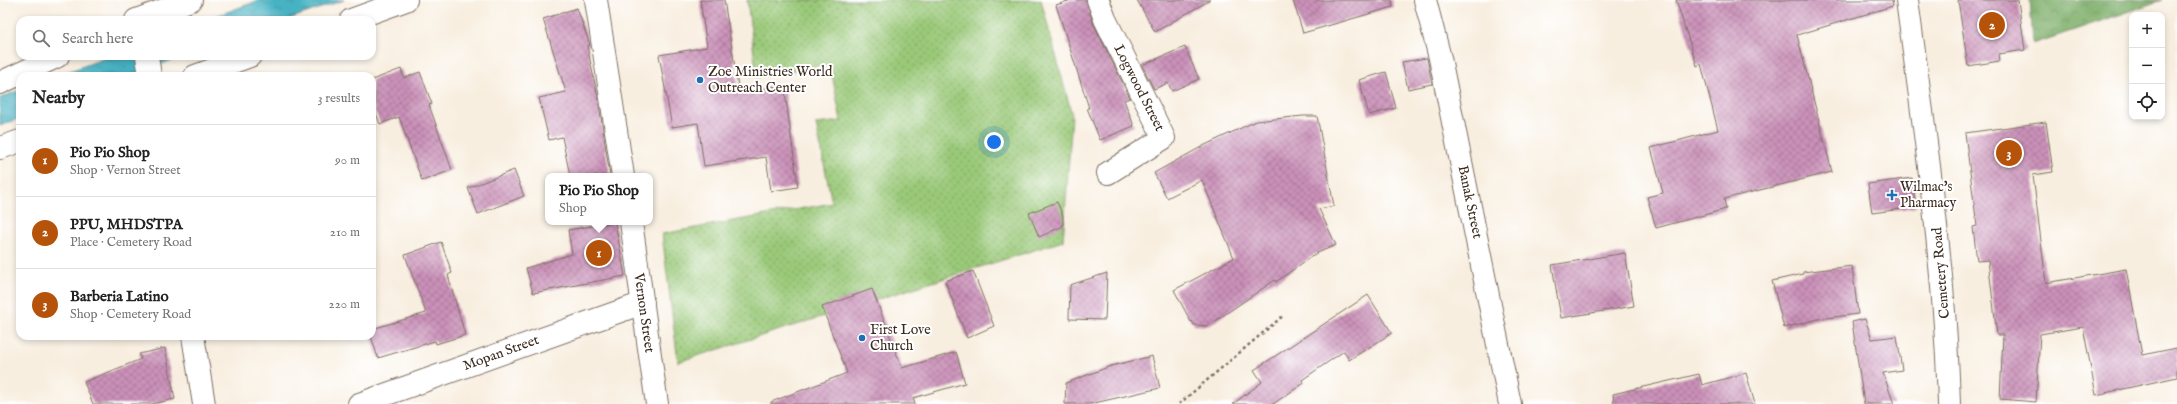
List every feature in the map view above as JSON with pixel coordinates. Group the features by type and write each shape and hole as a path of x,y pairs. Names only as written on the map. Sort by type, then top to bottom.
{"street":[{"path":"140,14 191,0"},
{"path":"362,16 406,0"},
{"path":"596,0 624,173"},
{"name":"Logwood Street","path":"1098,0 1105,19 1164,138 1108,173"},
{"name":"Banak Street","path":"1425,0 1441,66 1510,404"},
{"name":"Cemetery Road","path":"1907,0 1936,214 1948,355 1949,404"},
{"path":"24,72 49,60"},
{"path":"148,60 149,72"},
{"path":"206,72 239,60"},
{"path":"0,83 16,76"},
{"path":"0,148 16,142"},
{"name":"Vernon Street","path":"631,225 657,404"},
{"name":"Mopan Street","path":"359,404 643,303"},
{"path":"194,340 204,404"}],"path":[{"path":"1180,404 1284,315"}],"green space":[{"path":"747,0 1041,0 1072,115 1063,241 678,362 662,234 832,203 816,124 841,121 830,64 757,77"},
{"path":"2030,0 2163,0 2033,44"}],"water":[{"path":"260,0 344,0 298,16 216,16"},
{"path":"99,60 172,60 141,72 68,72"},
{"path":"16,92 16,120 0,126 0,98"}],"building":[{"path":"700,0 724,0 739,92 784,85 798,187 771,191 766,157 704,166 698,123 672,127 659,55 707,47"},
{"path":"1071,0 1086,0 1094,25 1130,98 1124,100 1134,126 1100,140 1087,108 1089,108 1056,5"},
{"path":"1137,0 1210,0 1155,32"},
{"path":"1293,0 1392,0 1393,7 1303,33"},
{"path":"1676,0 1892,0 1893,6 1797,35 1832,172 1724,199 1726,209 1656,228 1647,197 1663,193 1651,148 1718,130 1701,64 1697,66"},
{"path":"1958,0 2018,0 2025,50 1999,54 2000,61 1968,66"},
{"path":"577,8 590,45 587,46 598,98 610,173 569,173 562,137 549,140 539,98 566,92 543,19"},
{"path":"1185,47 1199,79 1172,91 1168,83 1154,89 1142,65"},
{"path":"1427,58 1432,84 1408,89 1402,62"},
{"path":"401,69 404,78 420,72 432,104 429,105 452,170 422,181 399,117 380,124 376,114 376,78"},
{"path":"1386,72 1396,108 1369,115 1359,80"},
{"path":"1317,116 1334,206 1319,209 1336,245 1315,254 1276,282 1275,280 1208,326 1194,325 1174,290 1234,258 1202,180 1167,198 1154,173 1203,146 1256,121"},
{"path":"2046,122 2053,172 2033,175 2046,283 2126,269 2142,355 2177,348 2177,377 2096,395 2083,327 2040,334 2036,402 2000,399 2003,335 1997,335 1988,260 1977,261 1973,227 1977,226 1965,133"},
{"path":"514,170 524,196 478,214 468,188"},
{"name":"Wilmac's Pharmacy","path":"1912,178 1916,207 1872,213 1868,184"},
{"path":"1057,202 1063,216 1063,226 1039,237 1029,213"},
{"path":"597,225 616,225 625,276 533,293 526,268 572,254 568,230"},
{"path":"441,242 452,273 448,275 465,335 436,344 435,341 378,358 372,340 376,340 376,328 426,313 405,255"},
{"path":"1625,253 1634,306 1561,318 1552,265"},
{"path":"1852,266 1858,314 1818,319 1784,328 1772,281 1803,274 1803,272"},
{"path":"973,271 994,326 967,338 945,281"},
{"path":"1107,273 1105,320 1069,319 1070,285"},
{"name":"First Love Church","path":"872,289 902,368 956,352 965,383 913,398 915,404 771,404 771,402 847,373 822,307"},
{"path":"1368,295 1392,333 1349,360 1344,351 1302,380 1304,383 1273,404 1233,404 1262,382 1254,370"},
{"path":"1865,319 1872,339 1897,336 1902,370 1883,373 1894,404 1864,404 1852,322"},
{"path":"165,348 175,399 152,404 93,404 84,382 141,359 139,354"},
{"path":"1152,356 1160,388 1090,404 1065,404 1066,383 1111,366"},
{"path":"1746,373 1755,404 1614,404 1613,394 1699,374 1702,385"}],"place":[{"name":"PPU, MHDSTPA","path":"1992,25"},
{"name":"Zoe Ministries World Outreach Center","path":"700,80"},
{"name":"Barberia Latino","path":"2009,153"},
{"name":"Wilmac's Pharmacy","path":"1892,195"},
{"name":"Pio Pio Shop","path":"599,253"},
{"name":"First Love Church","path":"862,338"}]}
